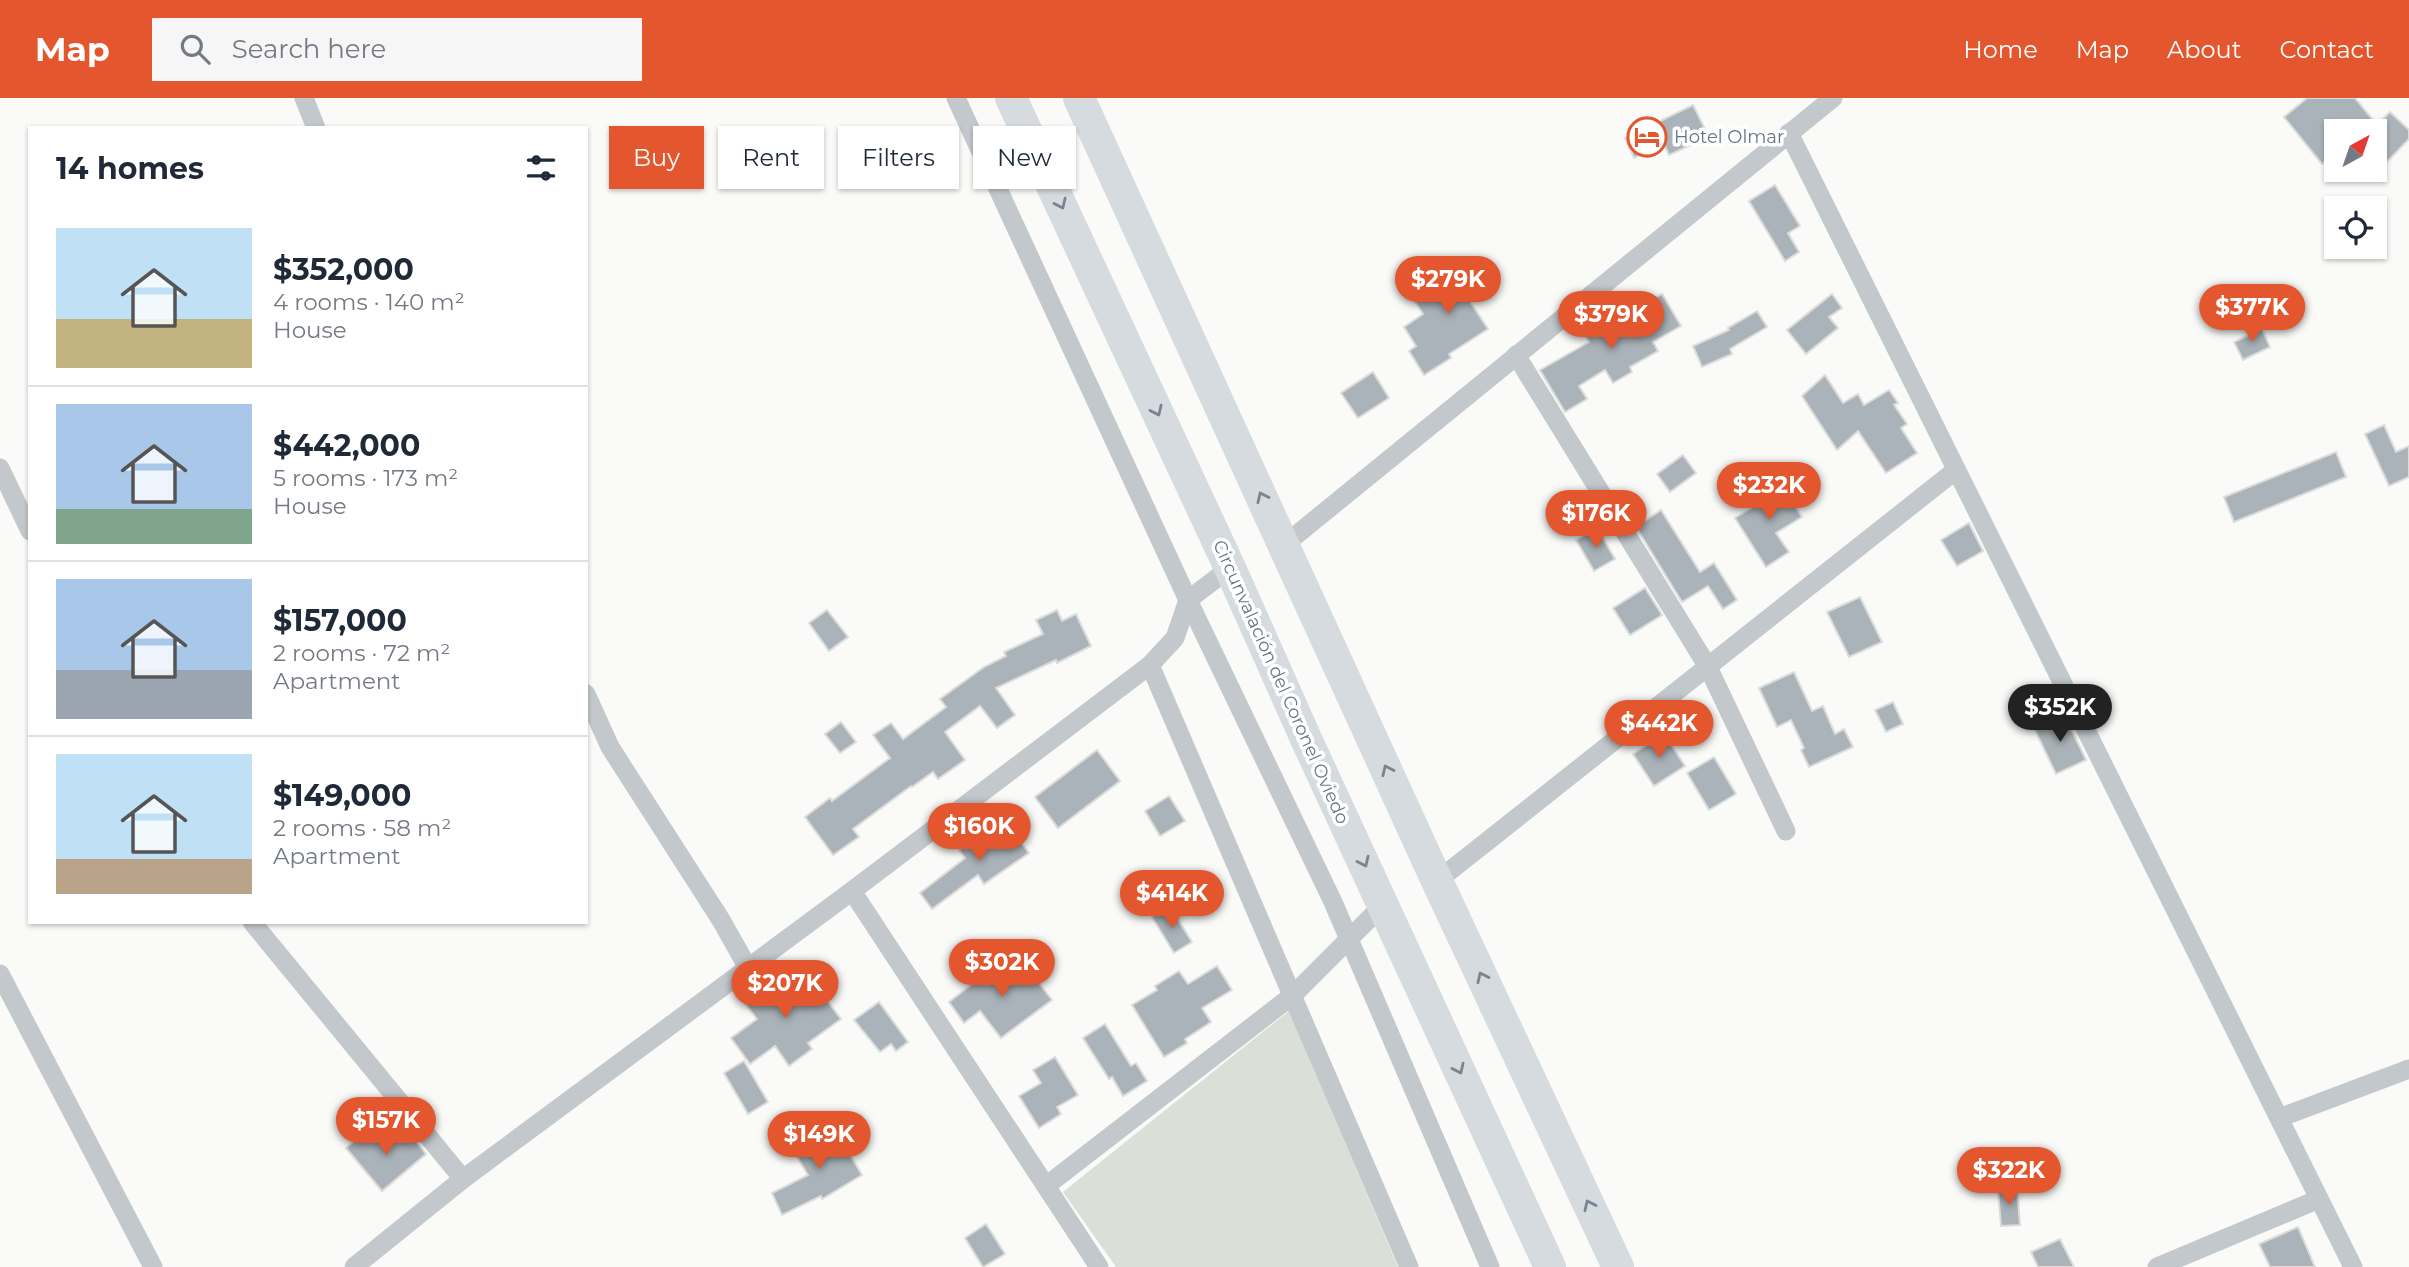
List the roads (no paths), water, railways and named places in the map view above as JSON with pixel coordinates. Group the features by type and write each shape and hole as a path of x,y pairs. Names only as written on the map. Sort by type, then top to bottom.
{"highway":[{"name":"Circunvalación del Coronel Oviedo","path":"1011,98 1550,1267"},
{"path":"1079,98 1437,881 1618,1267"}],"street":[{"path":"304,98 315,126"},
{"path":"956,98 1188,600 1333,902 1490,1267"},
{"path":"1284,545 1833,98"},
{"path":"1789,133 2353,1267"},
{"path":"1516,355 1707,667 1786,831"},
{"path":"0,468 28,527"},
{"path":"1437,881 1956,470"},
{"path":"354,1267 463,1179 852,891 1150,665 1175,638 1188,600 1230,568"},
{"path":"1150,665 1409,1267"},
{"path":"588,698 610,747 721,920 748,968"},
{"path":"852,891 1099,1267"},
{"path":"1046,1186 1293,995 1384,904"},
{"path":"254,924 463,1179"},
{"path":"0,974 153,1267"},
{"path":"2279,1118 2409,1069"},
{"path":"2157,1267 2319,1199"}],"place":[{"name":"Hotel Olmar","path":"1647,137"}]}
